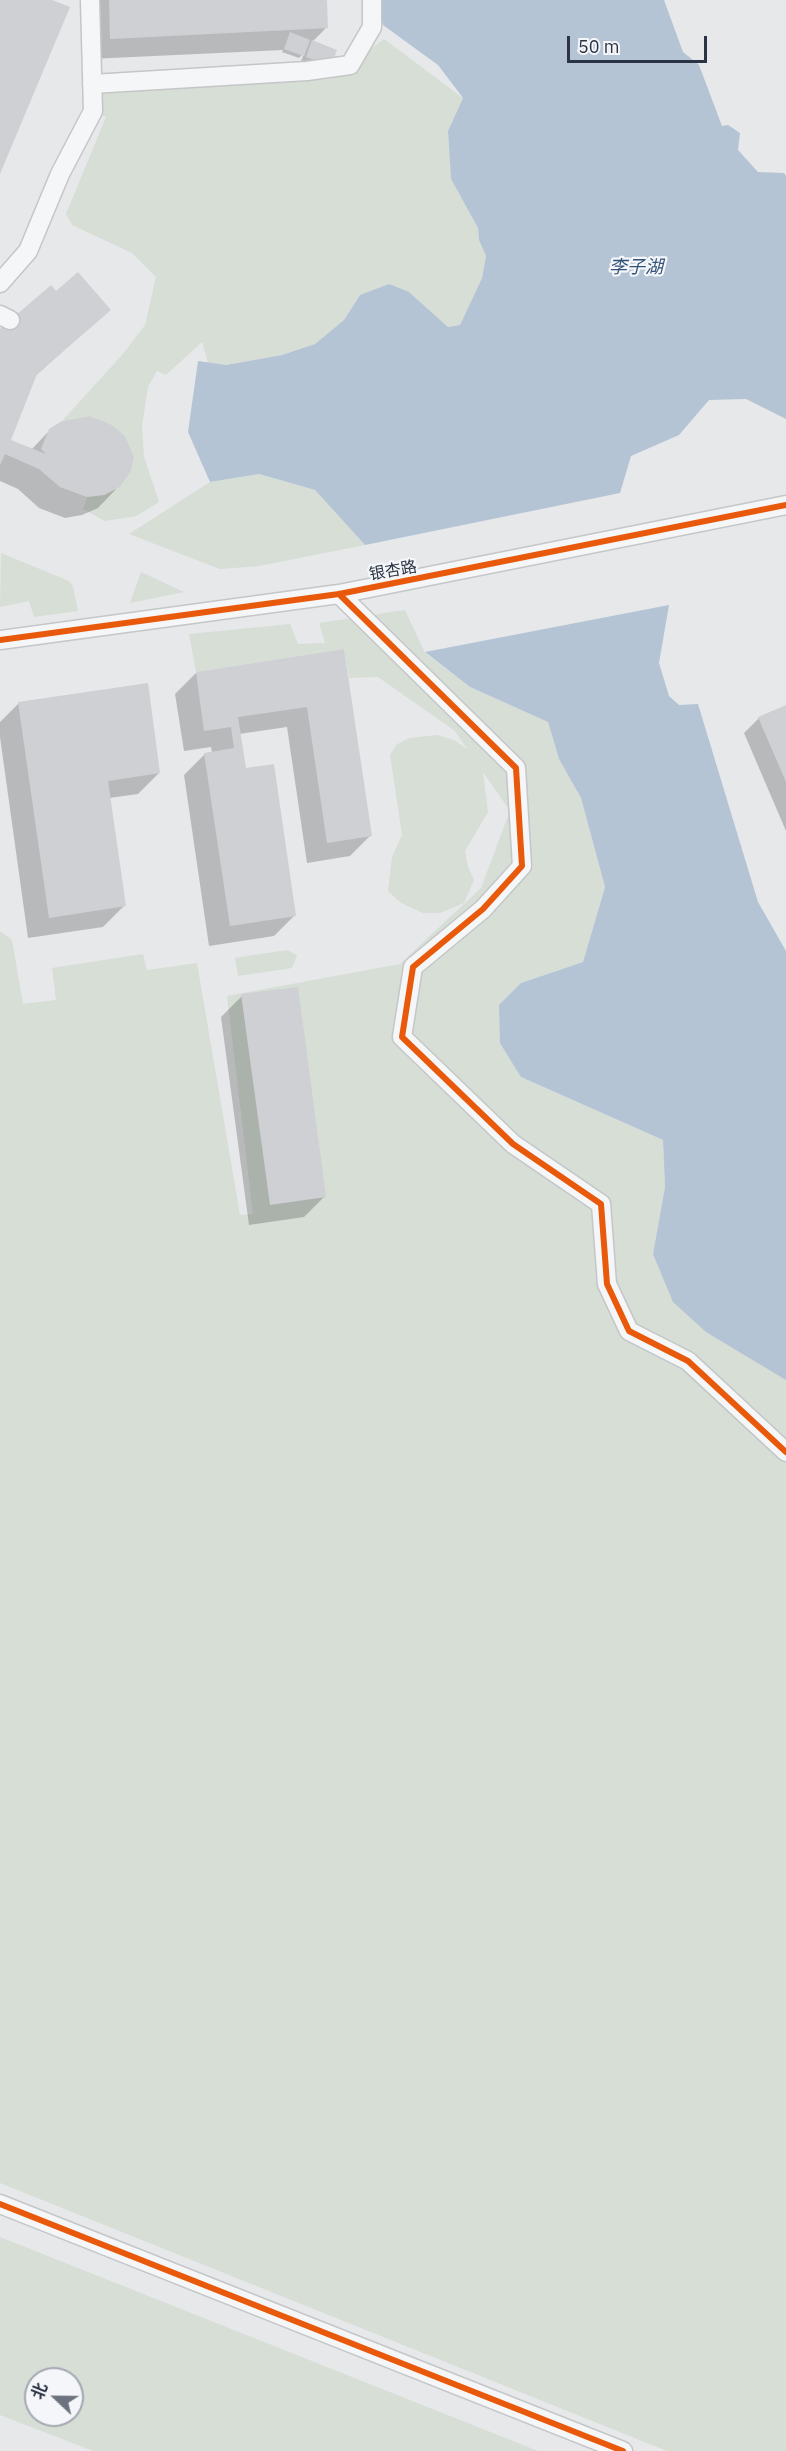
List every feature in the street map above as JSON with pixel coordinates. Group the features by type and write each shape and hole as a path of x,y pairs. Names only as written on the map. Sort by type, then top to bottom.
{"street":[{"path":"0,283 28,251 60,174 93,111 90,0"},
{"path":"92,84 307,71 350,65 372,27 372,0"},
{"name":"银杏路","path":"0,640 339,594 786,505"},
{"path":"339,594 516,768 522,866 483,909 412,967 402,1037 513,1144 601,1204 607,1284 629,1331 688,1361 786,1452"},
{"path":"0,2204 623,2451"}],"shaded area":[{"path":"384,39 463,98 448,131 451,179 478,228 479,240 486,256 482,278 460,325 448,327 409,292 360,295 344,320 315,344 282,355 225,365 208,363 202,342 166,375 157,371 148,387 142,426 144,457 159,502 136,516 105,521 83,509 87,497 104,495 120,487 131,471 134,457 125,436 112,425 90,416 62,421 122,355 145,325 156,277 132,253 72,225 66,214 106,117 93,111 98,95 111,89 331,79"},
{"path":"259,474 315,490 365,545 259,566 220,569 129,534 210,482"},
{"path":"1,553 69,581 73,587 78,611 34,617 29,601 0,607"},
{"path":"141,572 184,592 130,603"},
{"path":"405,610 425,653 470,687 548,722 559,759 581,798 605,887 583,962 521,983 521,1077 663,1140 665,1187 653,1254 786,1380 786,2451 667,2451 0,2183 0,931 12,940 23,1004 56,1000 52,968 143,954 147,970 197,963 240,1215 253,1214 227,996 400,964 481,888 510,811 483,772 488,812 465,851 468,867 474,880 464,903 440,913 423,913 401,903 388,891 392,857 402,835 390,755 396,745 409,738 437,735 454,740 467,749 455,731 378,677 349,678 344,649 196,672 189,634 290,624 298,644 325,643 319,623"},
{"path":"287,950 297,955 292,968 238,976 235,958"},
{"path":"0,2237 538,2451 93,2451 31,2427 84,2427 84,2367 24,2367 24,2424 0,2415"}],"water":[{"name":"李子湖","path":"378,0 664,0 683,52 699,65 722,126 728,125 740,133 738,150 758,172 784,173 786,176 786,419 746,399 709,400 679,435 631,456 620,493 365,545 315,490 259,474 210,482 188,432 198,361 226,365 282,355 315,344 344,320 360,295 389,284 409,292 448,327 460,325 482,278 486,256 479,240 478,228 451,179 448,131 463,98 438,65 383,25"},
{"path":"669,605 659,663 669,696 679,705 698,704 758,902 786,951 786,1380 706,1332 673,1302 653,1254 665,1187 663,1140 521,1077 500,1043 499,1005 521,983 583,962 605,887 581,798 559,759 548,722 470,687 425,652"}],"building":[{"path":"0,0 52,0 70,7 0,174"},
{"path":"109,0 327,0 328,28 110,39"},
{"path":"290,32 310,40 304,56 284,49"},
{"path":"312,40 337,50 331,66 306,57"},
{"path":"78,272 111,310 37,374 11,440 46,454 41,449 49,429 62,421 90,416 112,425 125,436 134,457 131,471 120,487 104,495 87,497 60,487 39,469 5,454 0,465 0,329 51,285 56,291"},
{"path":"344,649 372,836 327,843 307,707 238,717 246,768 274,764 296,916 230,926 204,753 234,748 231,727 204,731 196,672"},
{"path":"148,683 160,773 108,781 126,906 49,918 18,702"},
{"path":"786,705 786,782 758,717"},
{"path":"298,987 326,1197 270,1205 241,994"}],"cycle path":[{"path":"0,640 339,594 786,505"},
{"path":"339,594 516,768 522,866 483,909 413,967 402,1037 513,1144 601,1204 607,1284 629,1331 688,1361 786,1452"},
{"path":"0,2204 623,2451"}]}
